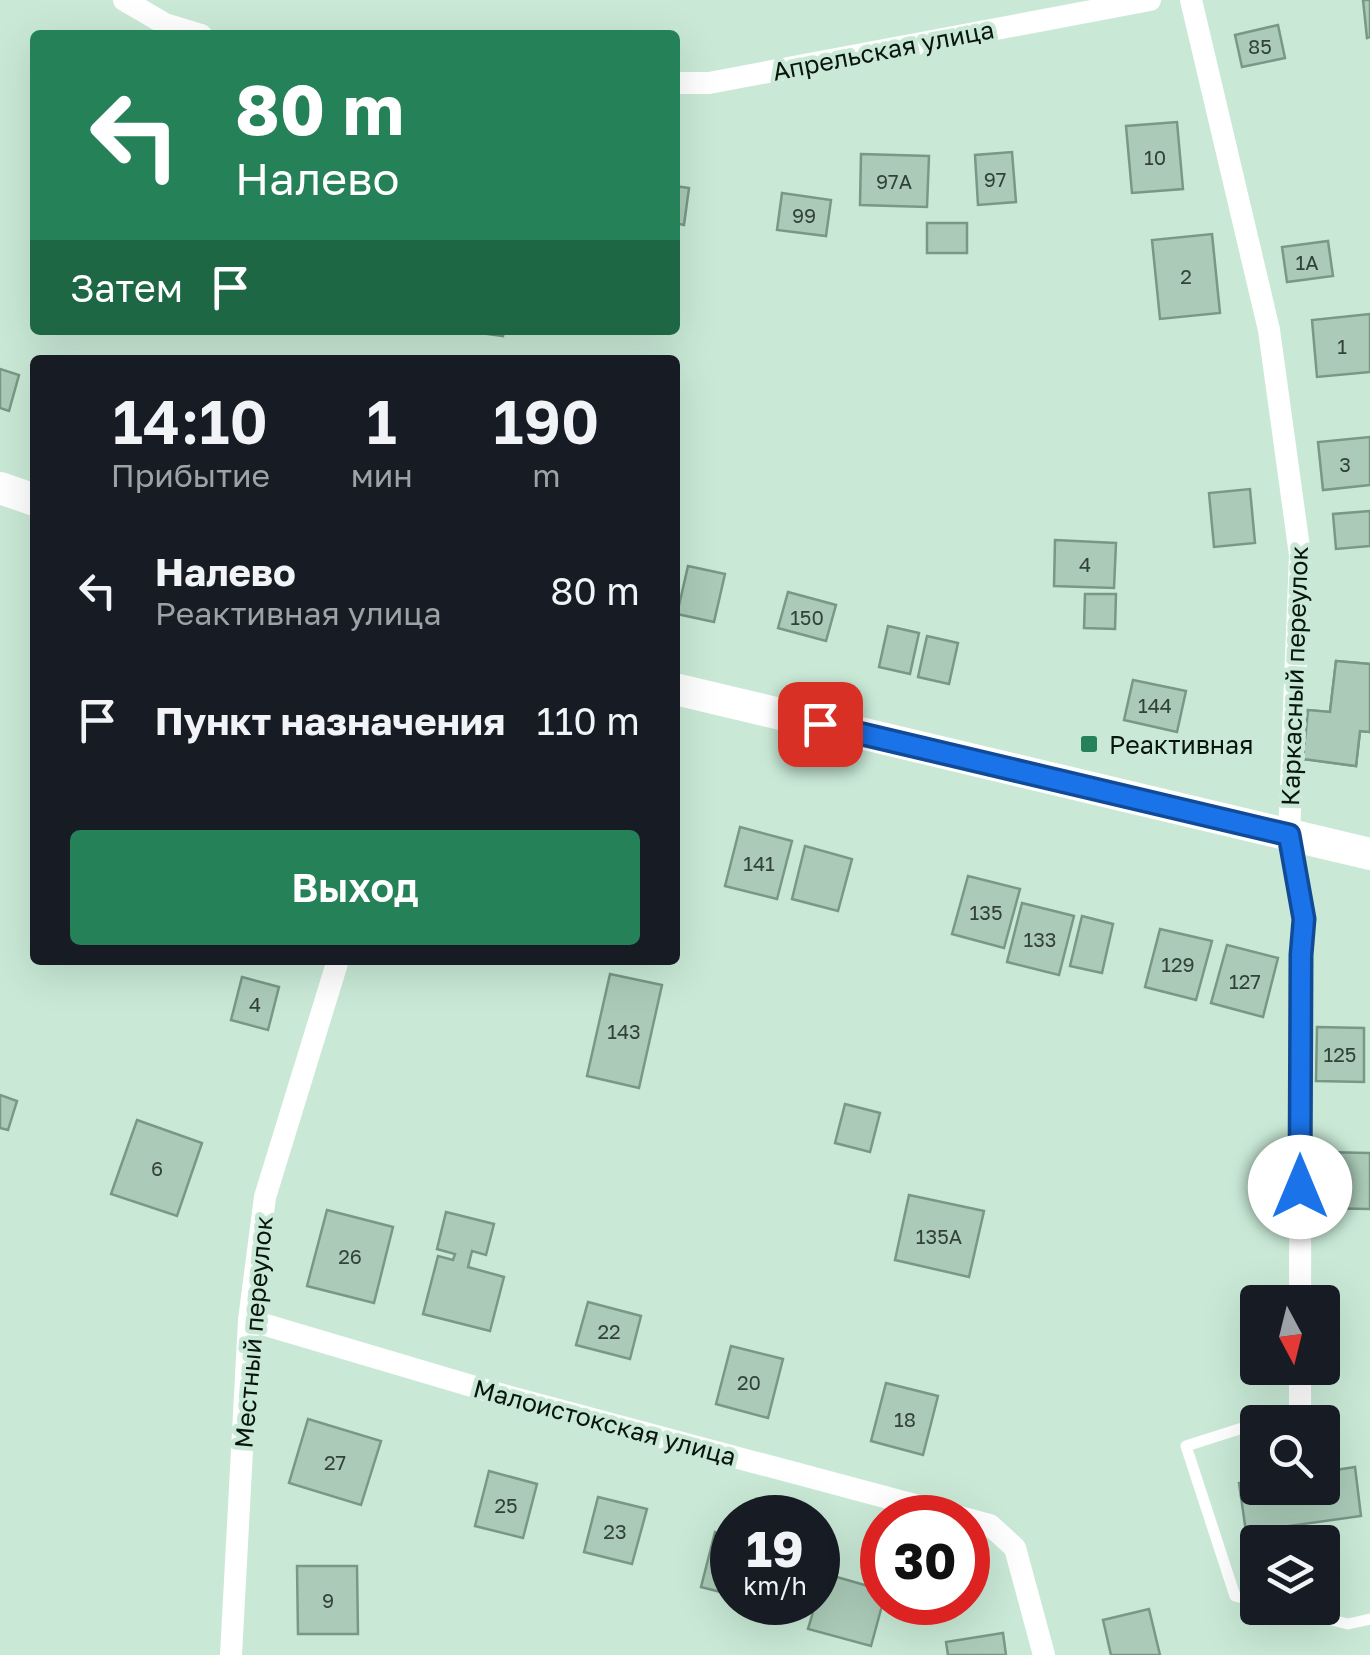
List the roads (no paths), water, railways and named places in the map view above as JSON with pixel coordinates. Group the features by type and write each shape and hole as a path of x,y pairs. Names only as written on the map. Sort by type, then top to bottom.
{"main road":[{"path":"0,488 30,498"},
{"path":"680,690 1370,854"}],"street":[{"path":"124,0 165,24 185,30"},
{"name":"Апрельская улица","path":"680,83 708,83 1150,0"},
{"name":"Каркасный переулок","path":"1191,0 1270,330 1300,555 1289,835 1304,919 1300,974 1300,1285"},
{"name":"Местный переулок","path":"231,1655 250,1320 266,1197 336,965"},
{"name":"Малоистокская улица","path":"250,1320 492,1392 879,1495"},
{"name":"Малоистокская улица","path":"990,1525 1015,1548 1044,1655"}],"lane":[{"path":"1240,1429 1186,1446 1235,1596 1240,1597"},
{"path":"1340,1622 1370,1619"}],"place":[{"name":"Реактивная","path":"1089,744"}]}
